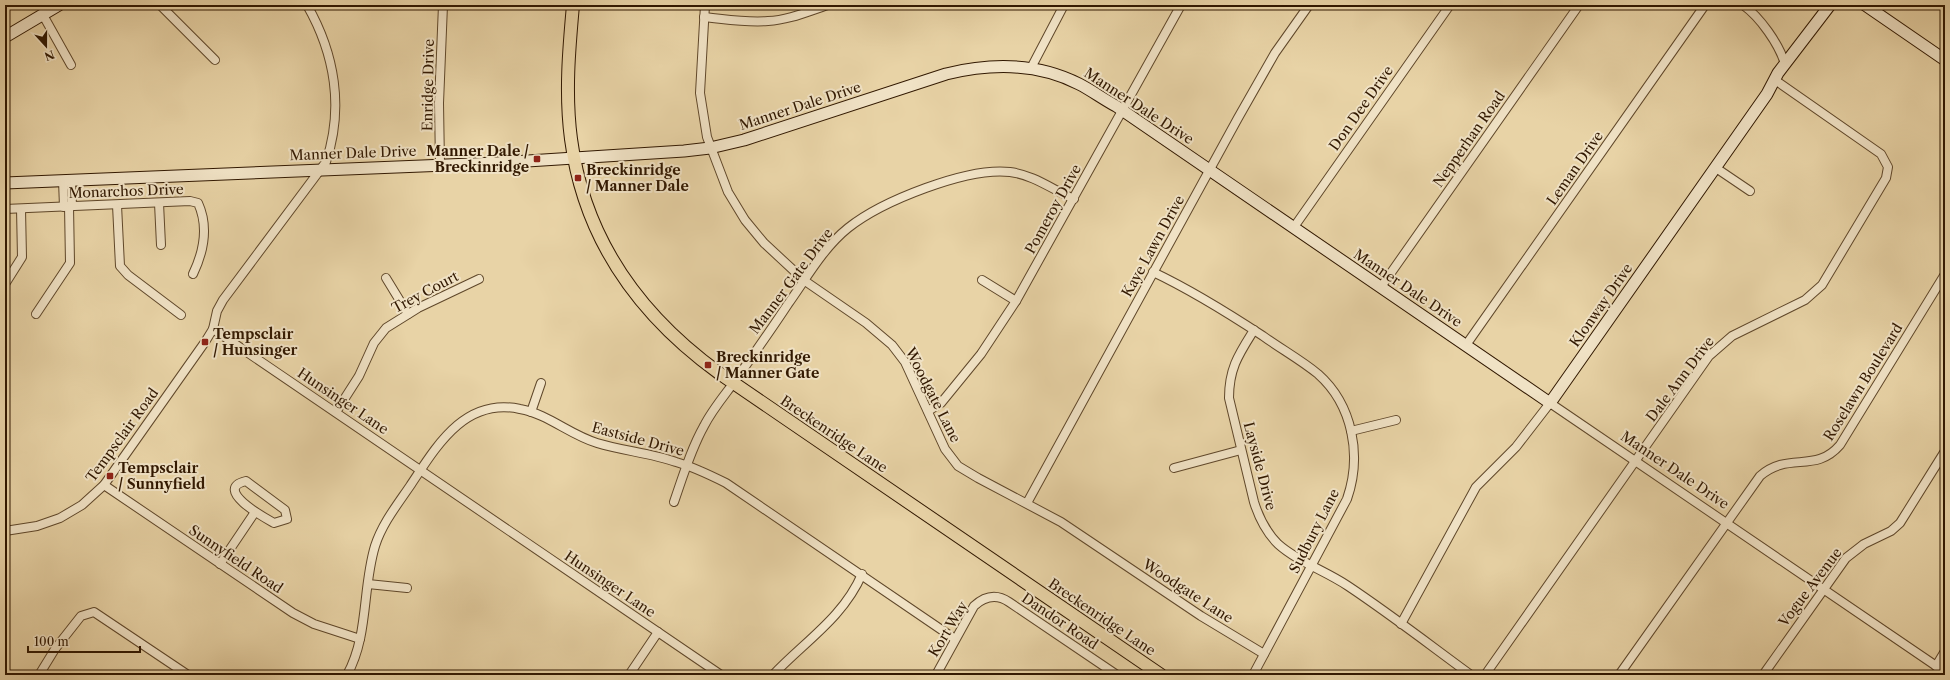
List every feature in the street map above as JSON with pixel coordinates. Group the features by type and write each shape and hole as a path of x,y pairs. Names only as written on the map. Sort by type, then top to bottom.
{"main road":[{"name":"Breckenridge Lane","path":"573,5 568,80 571,137 578,178 597,230 622,276 664,328 698,358 733,383 1161,675"}],"street":[{"path":"5,37 59,5"},
{"path":"160,5 215,60"},
{"path":"213,329 217,311 222,300 326,162 334,136 336,103 333,74 328,51 320,30 307,5"},
{"name":"Enridge Drive","path":"440,165 439,103 443,5"},
{"name":"Woodgate Lane","path":"704,5 700,93 710,148 728,192 745,220 764,243 805,280 866,323 892,345 905,362 945,449 958,466 1060,522 1201,616 1264,654"},
{"path":"704,17 749,22 770,21 788,18 828,5"},
{"path":"1030,68 1064,5"},
{"name":"Pomeroy Drive","path":"928,411 941,403 981,354 1016,301 1181,5"},
{"name":"Kaye Lawn Drive","path":"1027,503 1209,170 1275,53 1309,5"},
{"name":"Don Dee Drive","path":"1294,227 1450,5"},
{"name":"Nepperhan Road","path":"1381,287 1579,5"},
{"name":"Leman Drive","path":"1466,345 1705,5"},
{"path":"1743,5 1760,20 1781,51 1785,64"},
{"name":"Klonway Drive","path":"1401,624 1476,487 1516,447 1550,403 1716,168 1785,64 1830,5"},
{"path":"1865,5 1945,60"},
{"path":"43,15 71,65"},
{"name":"Manner Dale Drive","path":"5,183 440,165 574,156 662,153 710,148 780,129 946,74 981,67 1002,66 1030,68 1068,78 1122,111 1945,672"},
{"name":"Dale Ann Drive","path":"1485,675 1710,356 1720,345 1741,330 1805,300 1822,285 1886,178 1888,167 1881,154 1775,80"},
{"path":"1716,168 1750,191"},
{"name":"Manner Gate Drive","path":"674,502 704,425 805,280 831,246 847,229 868,214 892,201 966,176 993,171 1021,174 1039,181 1074,199"},
{"path":"36,314 70,263 67,180"},
{"name":"Monarchos Drive","path":"5,209 190,201 198,203 202,210 205,245 201,258 193,274"},
{"path":"159,203 161,245"},
{"path":"117,204 120,266 128,274 181,315"},
{"path":"5,284 22,257 22,209"},
{"name":"Sudbury Lane","path":"1153,272 1214,305 1308,367 1327,383 1343,407 1351,431 1354,464 1350,490 1341,512 1253,675"},
{"name":"Roselawn Boulevard","path":"1619,675 1726,522 1765,472 1775,466 1787,462 1820,460 1826,458 1838,448 1945,274"},
{"path":"386,278 408,314"},
{"name":"Trey Court","path":"336,412 360,376 374,342 390,325 408,314 479,279"},
{"path":"982,280 1016,301"},
{"name":"Hunsinger Lane","path":"213,329 721,675"},
{"name":"Tempsclair Road","path":"5,531 37,526 60,518 82,505 104,484 213,329"},
{"name":"Layside Drive","path":"1254,330 1236,359 1229,382 1231,404 1258,514 1267,532 1279,544 1349,586 1471,675"},
{"path":"531,412 541,383"},
{"name":"Eastside Drive","path":"347,675 355,659 365,620 368,584 373,557 380,535 392,513 447,433 469,417 484,411 502,408 520,408 541,415 583,438 598,444 656,457 687,466 702,471 726,483 862,574 955,639"},
{"path":"1351,431 1396,420"},
{"path":"1174,468 1242,450"},
{"name":"Vogue Avenue","path":"1763,675 1838,567 1856,548 1891,531 1900,523 1945,451"},
{"path":"246,481 250,483 285,510 286,519 274,523 255,512 238,498 235,492 239,483 246,481"},
{"name":"Sunnyfield Road","path":"104,484 293,613 314,624 360,639"},
{"path":"220,564 255,512"},
{"path":"773,675 829,622 856,588 862,574"},
{"path":"368,584 407,588"},
{"name":"Dandor Road","path":"985,598 993,597 1004,599 1117,675"},
{"name":"Kort Way","path":"936,675 974,606 985,598"},
{"path":"39,675 66,632 81,616 94,612 188,675"},
{"path":"629,675 658,632"},
{"path":"1936,666 1945,651"}],"place":[{"name":"Manner Dale / Breckinridge","path":"537,159"},
{"name":"Breckinridge / Manner Dale","path":"578,178"},
{"name":"Tempsclair / Hunsinger","path":"205,342"},
{"name":"Breckinridge / Manner Gate","path":"708,365"},
{"name":"Tempsclair / Sunnyfield","path":"110,476"}]}
